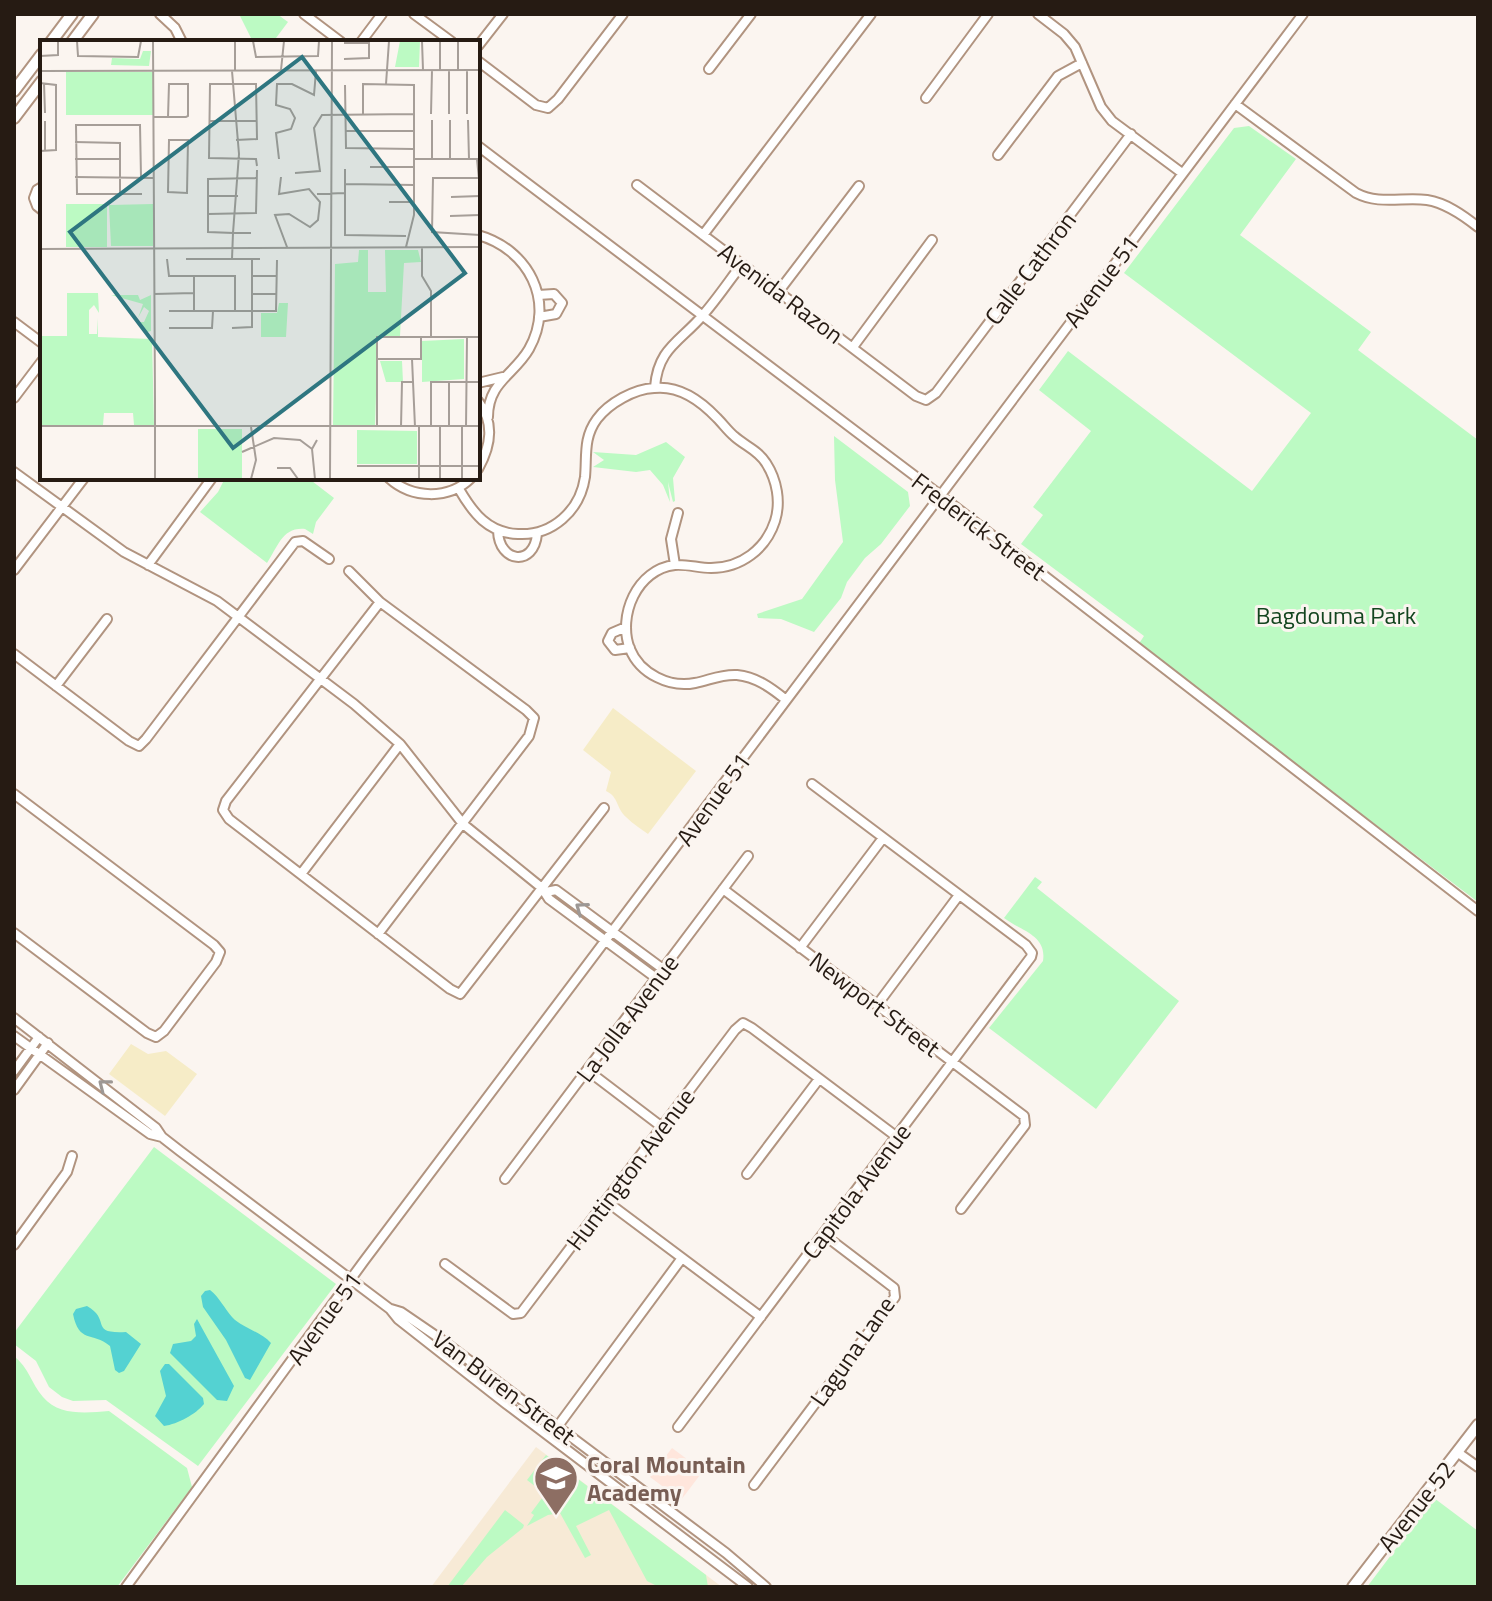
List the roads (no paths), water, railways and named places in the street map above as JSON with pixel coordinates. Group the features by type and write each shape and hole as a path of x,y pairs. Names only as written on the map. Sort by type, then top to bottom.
{"main road":[{"path":"52,40 72,14"},
{"path":"74,40 93,14"},
{"path":"14,91 40,57"},
{"path":"14,118 40,84"},
{"name":"Avenue 52","path":"1353,1587 1478,1425"}],"street":[{"path":"160,14 175,28 181,40"},
{"path":"304,14 338,40"},
{"path":"362,40 382,14"},
{"path":"414,14 449,40"},
{"path":"480,43 503,14"},
{"path":"480,63 536,105 548,108 623,14"},
{"path":"709,69 751,14"},
{"path":"703,235 871,14"},
{"path":"926,98 988,14"},
{"path":"1038,14 1064,34 1082,63 1101,107 1112,121 1182,173"},
{"name":"Avenue 51","path":"126,1587 785,699 1303,14"},
{"path":"998,155 1058,76 1082,63"},
{"path":"1235,104 1356,193 1377,200 1434,202 1452,209 1478,227"},
{"name":"Calle Cathron","path":"926,400 936,393 1131,134"},
{"name":"Frederick Street","path":"480,148 940,495 1478,911"},
{"name":"Avenida Razon","path":"637,185 916,396 926,400"},
{"path":"779,291 859,186"},
{"path":"40,188 34,198 40,208"},
{"path":"480,236 498,242 517,256 529,271 538,295 539,317 531,346 493,393 488,417"},
{"path":"853,347 932,240"},
{"path":"655,387 662,357 703,316 742,264"},
{"path":"538,295 554,294 562,303 559,313 539,317"},
{"path":"14,322 40,342"},
{"path":"14,398 40,364"},
{"path":"480,382 504,376"},
{"path":"459,489 474,514 498,531 537,534 559,523 578,499 585,476 587,440 597,418 613,404 631,394 655,387 680,391 699,401 733,435 761,456 776,486 776,519 768,537 753,554 723,568 675,565 655,573 642,583 631,601 626,627 630,648 644,669 662,680 688,684 719,676 740,676 761,682 785,699"},
{"path":"480,404 488,417 490,428 488,450 480,465"},
{"path":"14,472 105,539 148,565 200,590 380,724 400,744 463,824 544,890 549,899 656,978"},
{"path":"14,570 82,480"},
{"path":"148,565 211,480"},
{"path":"392,480 403,488 425,494 459,489 469,480"},
{"path":"675,565 671,539 678,513"},
{"path":"498,531 502,549 517,557 528,555 533,550 537,534"},
{"path":"14,654 139,746 291,547 299,540 329,559"},
{"path":"349,571 380,602 534,718 529,736 378,934"},
{"path":"380,602 226,801 223,810 229,819 460,994 544,890 604,808"},
{"path":"56,686 107,619"},
{"path":"626,627 612,633 608,641 615,650 630,648"},
{"path":"301,874 400,744"},
{"path":"812,784 959,895 877,1005"},
{"path":"14,794 220,952 216,962 164,1031 156,1037 14,933"},
{"path":"800,948 883,838"},
{"name":"La Jolla Avenue","path":"505,1179 748,856"},
{"name":"Newport Street","path":"723,889 1026,1120 961,1209"},
{"path":"544,890 556,890 663,969"},
{"name":"Capitola Avenue","path":"678,1427 1028,962 1032,953 1026,945 959,895"},
{"name":"Van Buren Street","path":"14,1018 156,1128 162,1137 390,1309 398,1319 550,1438 748,1587"},
{"name":"Huntington Avenue","path":"445,1264 517,1315 743,1023 819,1079"},
{"name":"Van Buren Street","path":"14,1036 150,1134 162,1137"},
{"path":"14,1071 39,1037"},
{"path":"14,1090 48,1043"},
{"path":"587,1070 662,1127"},
{"path":"747,1174 819,1079 897,1137"},
{"path":"14,1245 67,1172 72,1156"},
{"path":"606,1201 761,1317"},
{"name":"Laguna Lane","path":"754,1485 895,1297 896,1292 889,1284 823,1234"},
{"path":"550,1438 682,1258"},
{"name":"Van Buren Street","path":"390,1309 421,1325 726,1553 766,1587"},
{"path":"1457,1452 1478,1467"},
{"path":"685,1540 691,1551 732,1582"}],"water":[{"path":"210,1290 236,1321 271,1343 250,1380 245,1378 226,1340 203,1307 201,1296"},
{"path":"87,1306 107,1331 126,1332 141,1344 124,1371 119,1373 115,1370 110,1346 79,1330 73,1314 76,1309"},
{"path":"197,1319 234,1386 227,1401 217,1400 170,1353 173,1344 191,1341 196,1336 194,1324"},
{"path":"165,1364 169,1364 203,1398 204,1404 186,1418 164,1426 155,1416 166,1396 160,1371"}],"place":[{"name":"Coral Mountain Academy","path":"556,1517"}],"park label":[{"name":"Bagdouma Park","path":"1336,615"}]}
